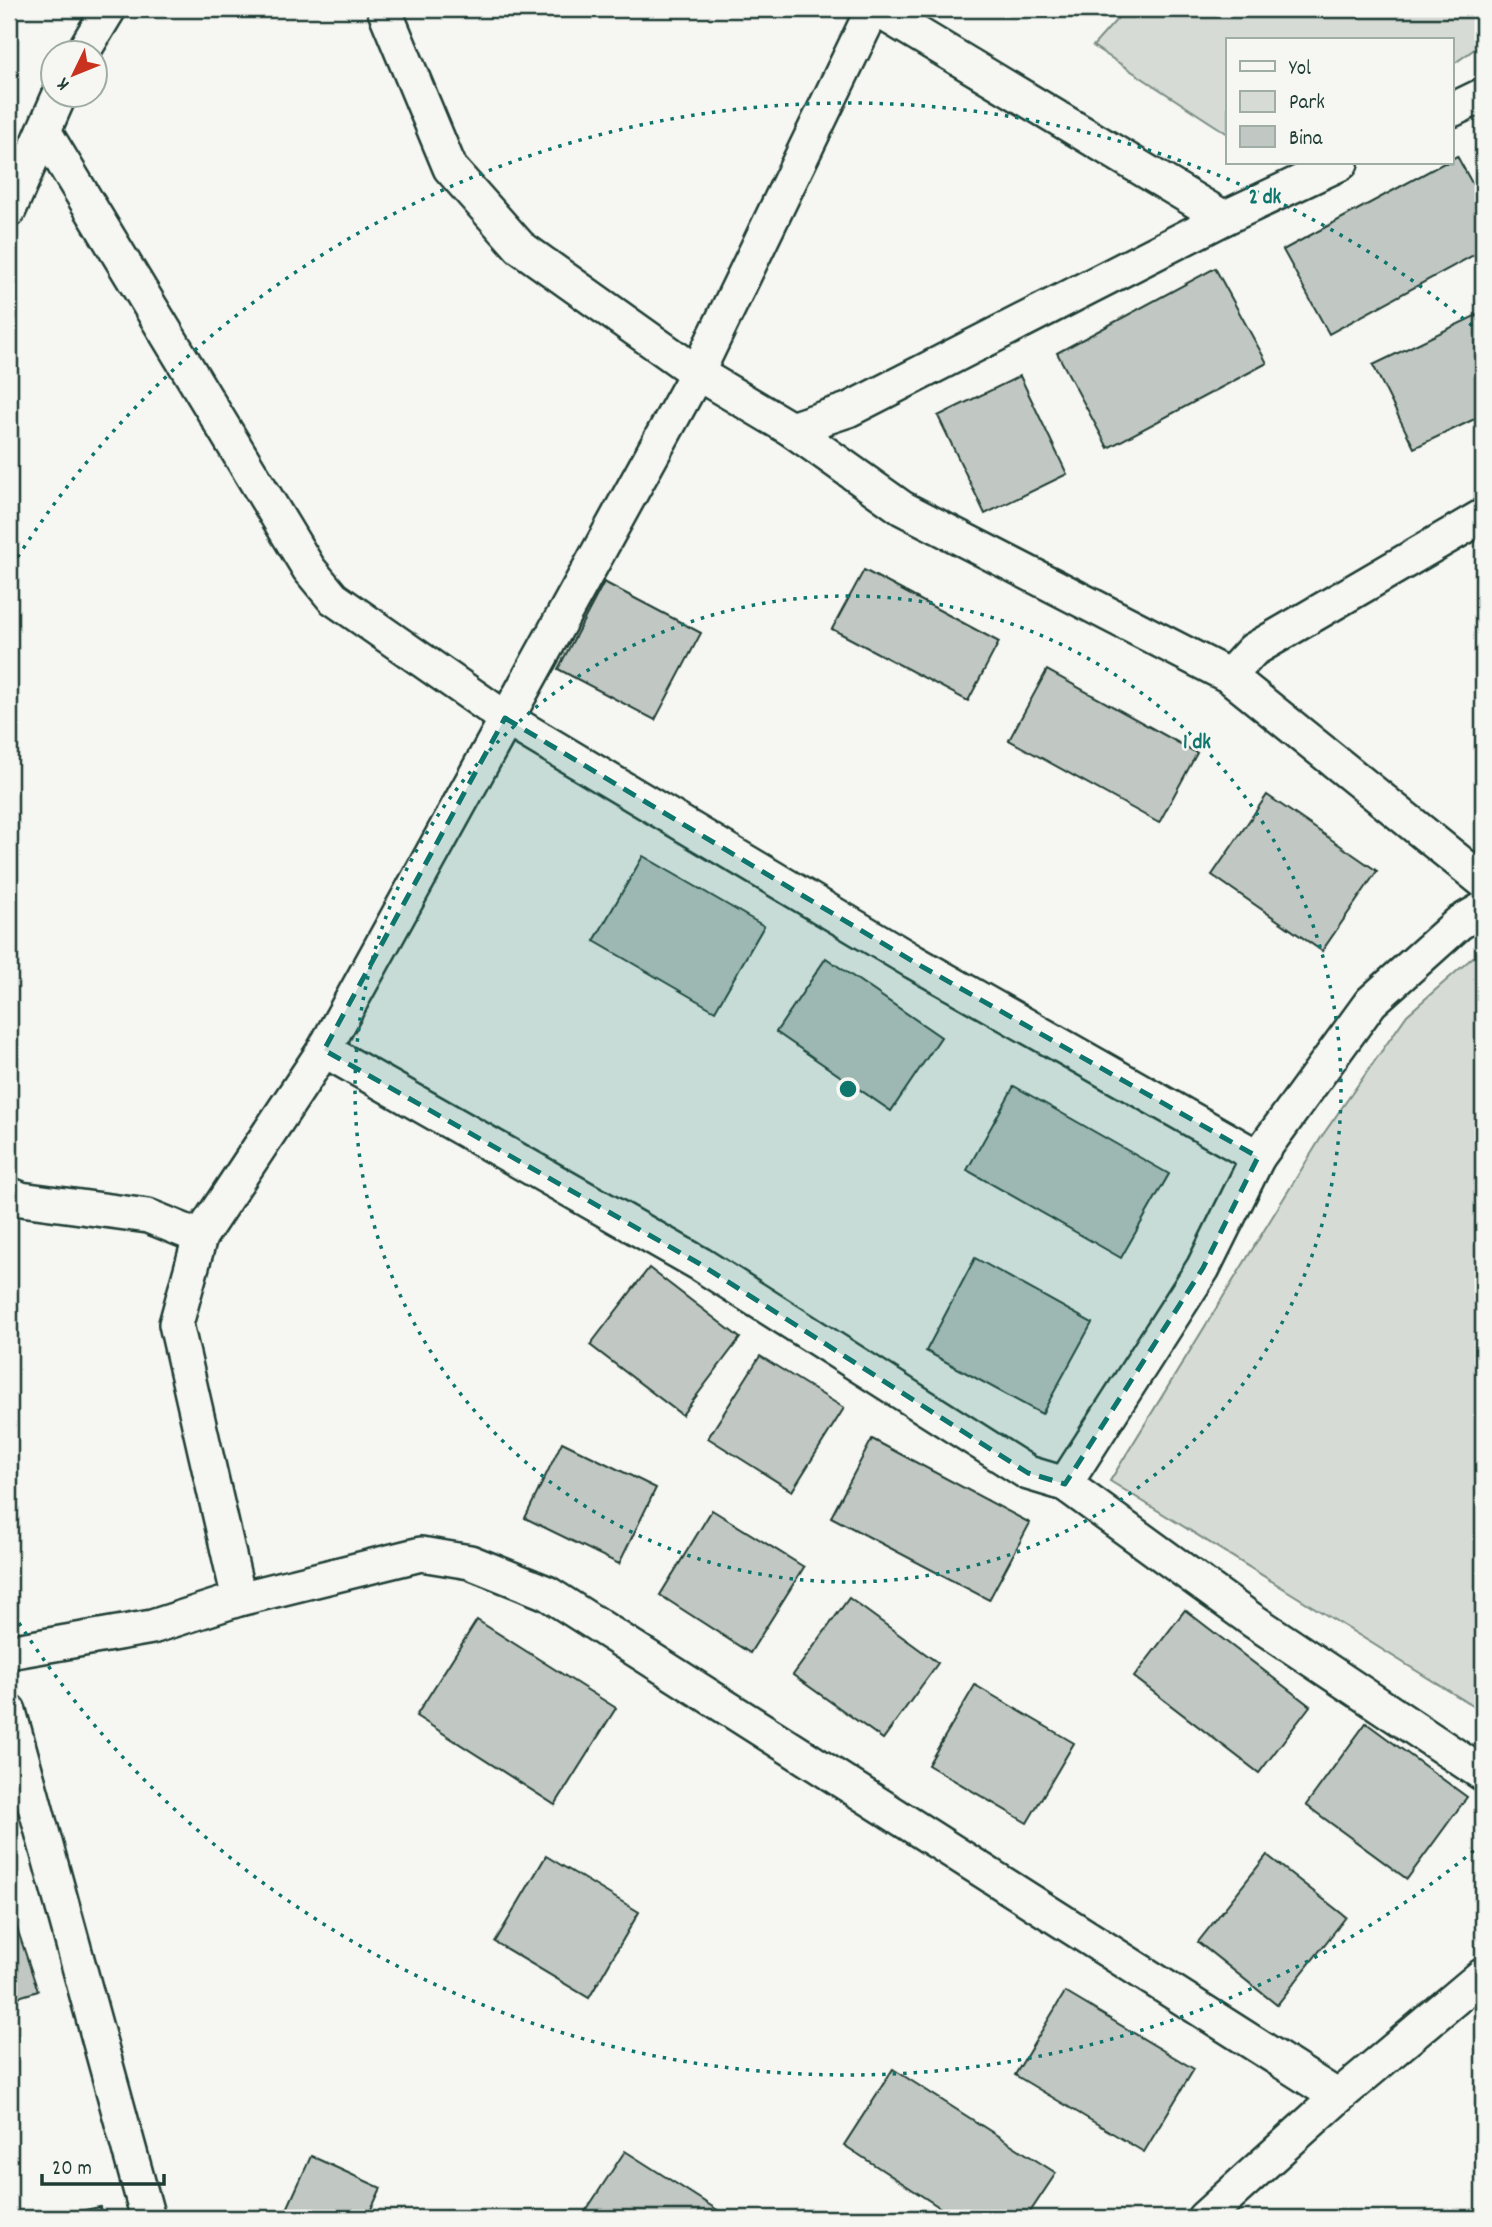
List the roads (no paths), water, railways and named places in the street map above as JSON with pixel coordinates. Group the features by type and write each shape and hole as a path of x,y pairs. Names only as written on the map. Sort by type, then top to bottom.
{"street":[{"path":"91,38 109,9"},
{"path":"384,9 450,168 520,247 697,373 791,429 902,508 1229,676 1483,881"},
{"path":"239,1599 176,1324 201,1237 324,1050 697,373 874,9 1224,218"},
{"path":"1454,109 1483,95"},
{"path":"9,211 54,108"},
{"path":"44,131 309,569 333,598 505,718 914,962 1258,1157"},
{"path":"791,429 848,410 1224,218 1339,164"},
{"path":"1229,676 1253,650 1483,516"},
{"path":"1065,1484 1203,1268 1258,1157 1371,1002 1459,923 1483,909"},
{"path":"324,1050 700,1264 1028,1473 1065,1484 1252,1620 1483,1774"},
{"path":"9,1194 148,1216 201,1237"},
{"path":"9,1652 152,1627 239,1599 421,1554 470,1562 547,1592 1338,2097"},
{"path":"9,1711 148,2218"},
{"path":"1204,2218 1338,2097 1483,1975"}]}
